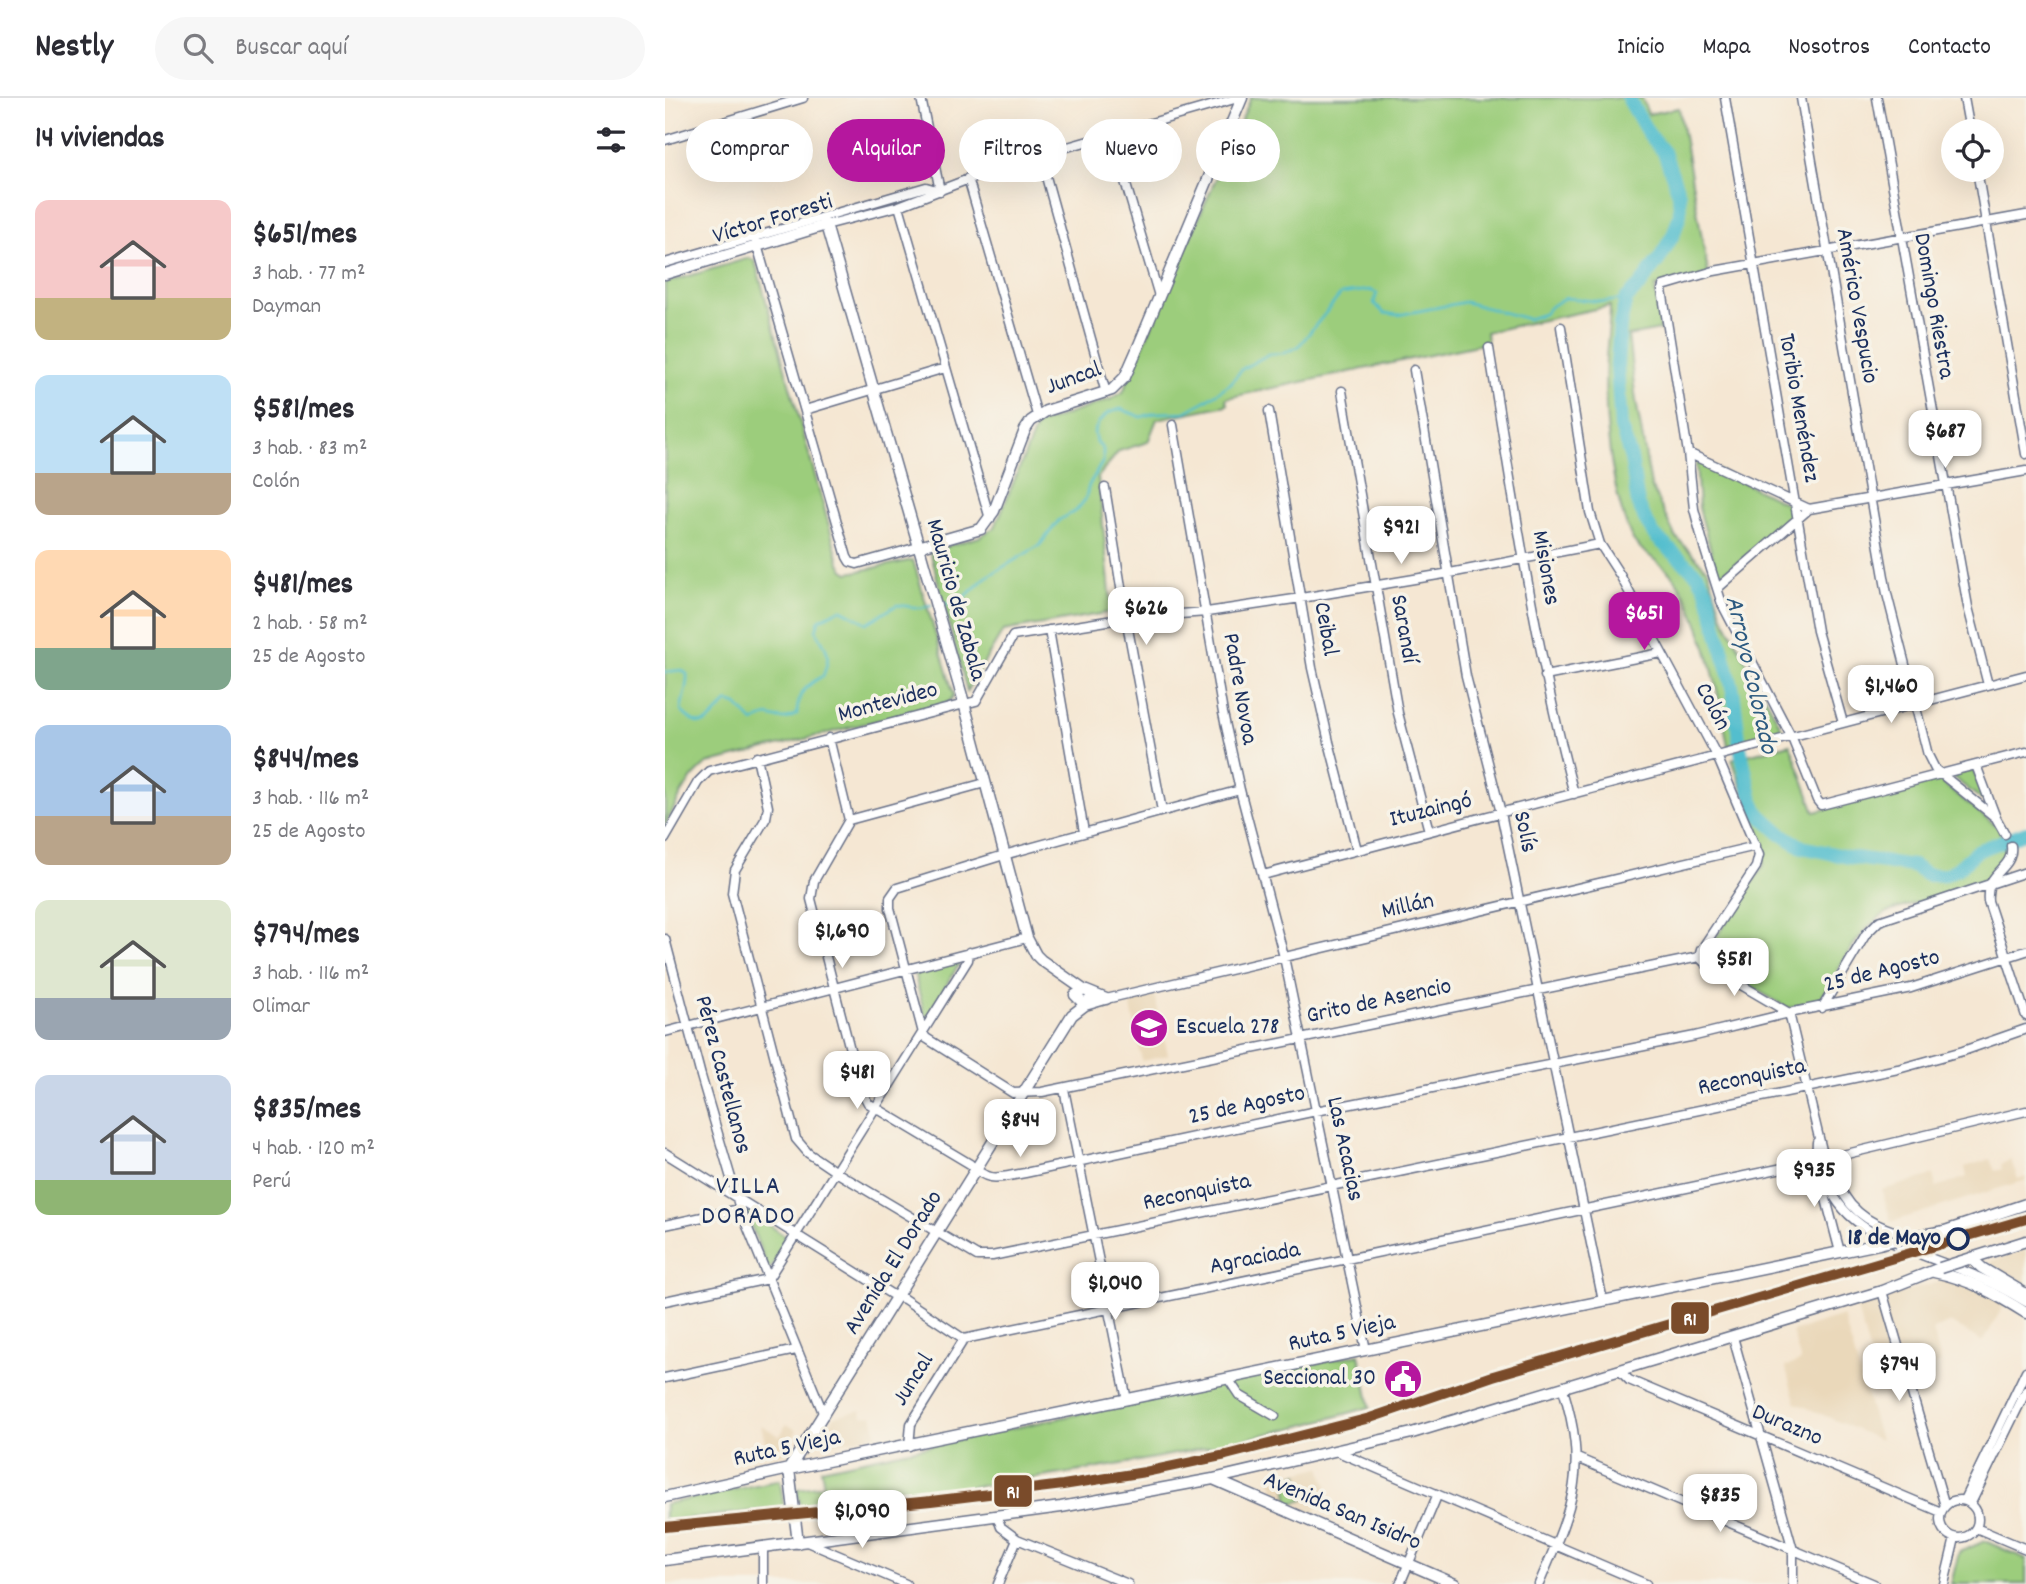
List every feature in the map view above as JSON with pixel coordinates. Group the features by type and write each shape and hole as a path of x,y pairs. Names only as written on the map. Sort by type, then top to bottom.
{"street":[{"path":"665,140 803,98"},
{"path":"921,98 940,191 959,182"},
{"path":"1167,119 1240,98"},
{"name":"Juncal","path":"990,519 1025,430 1037,415 1106,393 1117,387 1125,377 1240,98"},
{"name":"Toribio Menéndez","path":"1725,98 1817,631 1843,723"},
{"name":"Américo Vespucio","path":"1801,98 1887,594 1928,754 1935,769 1996,818"},
{"name":"Domingo Riestra","path":"1877,98 1968,607 1988,685"},
{"path":"1964,98 1968,119"},
{"path":"969,182 1037,415"},
{"path":"1047,182 1106,393"},
{"path":"1125,182 1159,296"},
{"path":"1979,182 2026,454"},
{"name":"Víctor Foresti","path":"665,274 926,187 940,191"},
{"name":"Víctor Foresti","path":"825,221 899,206 940,191"},
{"path":"757,242 843,547 850,562 857,564 981,529 990,519 899,206"},
{"path":"2026,215 1714,271 1663,286 1661,290 1688,453 1694,509 1722,604 1792,738 1817,800 1821,805 2026,752"},
{"name":"Mauricio de Zabala","path":"825,221 964,703 1027,938 1036,955 1069,978 1083,992 1106,999"},
{"name":"Víctor Foresti","path":"665,263 757,242"},
{"name":"Colón","path":"1561,327 1590,512 1600,544 1620,575 1717,756 1756,846"},
{"name":"Misiones","path":"1489,348 1545,676 1574,793"},
{"path":"805,410 945,368"},
{"name":"Solís","path":"1414,370 1466,676 1520,903 1603,1301"},
{"name":"Sarandí","path":"1342,391 1398,713 1429,831"},
{"name":"Ceibal","path":"1269,411 1323,718 1357,850"},
{"name":"Padre Novoa","path":"1173,425 1223,713 1240,790 1284,957"},
{"path":"1688,453 1809,509"},
{"path":"1718,589 1809,509 2026,471"},
{"path":"1105,488 1161,811"},
{"name":"Montevideo","path":"665,839 704,774 715,768 976,701 1013,636 1126,618 1207,612 1301,598 1600,544"},
{"path":"1049,630 1084,832"},
{"path":"1545,676 1661,653"},
{"name":"Ituzaingó","path":"1263,875 2026,675"},
{"path":"829,738 849,820 985,783"},
{"name":"Reconquista","path":"757,757 768,807 766,818 735,870 731,893 796,1139 808,1153 836,1172 972,1255 984,1257 1094,1235 1898,1069 1963,1051 2026,1029"},
{"name":"Américo Vespucio","path":"1976,765 2005,834"},
{"path":"923,1033 890,908 890,898 897,888 1084,832 1240,790"},
{"name":"25 de Agosto","path":"849,820 814,881 810,894 860,1088 868,1103 970,1164 982,1176 996,1177 1079,1161 1552,1063 1695,1037 1789,1013 1911,988 2026,951"},
{"path":"1756,846 1759,855 1756,867 1699,957 1707,965 1789,1013 1832,1192 1839,1205 1853,1220 1874,1233 1978,1276 2026,1302"},
{"name":"Millán","path":"1072,1016 1085,1005 1106,999 1756,846"},
{"path":"2011,846 2010,859 1989,883 1988,901 2026,1016"},
{"path":"1822,1008 1865,934 1879,921 2026,872"},
{"path":"665,1032 1027,938"},
{"name":"Pérez Castellanos","path":"665,939 740,1209 824,1415"},
{"path":"665,1300 768,1279 968,960 969,952"},
{"name":"Las Acacias","path":"1284,957 1366,1350"},
{"name":"Grito de Asencio","path":"923,1033 930,1042 1013,1093 1025,1094 1064,1089 1699,957"},
{"path":"1083,992 1085,1005"},
{"path":"1072,1016 1083,992"},
{"name":"Avenida El Dorado","path":"789,1469 1072,1016"},
{"path":"1064,1089 1128,1400"},
{"path":"1830,1158 2026,1111"},
{"path":"1817,1133 1830,1158 1844,1196 1861,1216 1907,1238"},
{"path":"1817,1133 1816,1161 1839,1252"},
{"path":"665,1153 904,1299 964,1339"},
{"name":"Agraciada","path":"964,1339 1816,1161"},
{"name":"Ruta 5 Vieja","path":"665,1497 789,1469 1945,1231 2026,1204"},
{"path":"665,1225 740,1209"},
{"path":"665,1560 1073,1505 1213,1479 1336,1451 1412,1433 1563,1389 1882,1291 1967,1259 2026,1241"},
{"path":"1967,1259 2026,1294"},
{"path":"1937,1270 1984,1287 2026,1313"},
{"path":"1882,1291 1943,1509"},
{"path":"1733,1337 1793,1550 1793,1584"},
{"name":"Juncal","path":"909,1446 911,1424 964,1339"},
{"path":"665,1378 796,1350"},
{"name":"Durazno","path":"1620,1371 1629,1380 1943,1509"},
{"path":"1968,1502 2026,1371"},
{"path":"1229,1380 1239,1395 1275,1416"},
{"path":"1539,1584 1572,1499 1577,1458 1575,1436 1563,1389"},
{"path":"1968,1502 2026,1391"},
{"path":"1336,1451 1646,1584"},
{"path":"1577,1458 1874,1584"},
{"path":"789,1469 803,1543"},
{"name":"Avenida San Isidro","path":"1213,1479 1455,1584"},
{"path":"1400,1584 1437,1496"},
{"path":"1950,1502 1968,1502 1977,1510 1979,1519 1976,1528 1963,1538 1955,1538 1944,1531 1940,1518 1943,1509 1950,1502"},
{"path":"997,1516 1001,1527 1017,1538 1128,1584"},
{"path":"1976,1528 2026,1549"},
{"path":"998,1584 1017,1538"},
{"path":"1944,1584 1955,1538"},
{"path":"803,1543 906,1584"},
{"path":"763,1548 763,1584"}],"shaded area":[{"name":"Escuela 278","path":"1155,996 1168,1055 1142,1061 1130,1001"},
{"path":"1990,1159 1995,1171 2002,1169 2001,1164 2011,1160 2018,1179 2026,1177 2026,1180 1891,1222 1882,1190 1933,1175 1936,1187 1967,1177 1965,1167"},
{"path":"2026,1250 2026,1288 1992,1269 1992,1261"},
{"path":"1951,1279 2005,1303 1983,1342 1950,1322 1933,1330 1941,1363 1913,1371 1910,1365 1876,1375 1856,1305"},
{"path":"1843,1316 1880,1440 1796,1403 1785,1367 1801,1361 1792,1332"},
{"path":"861,1410 862,1417 872,1415 877,1435 834,1443 830,1424 835,1416"},
{"path":"786,1424 797,1430 783,1453 768,1455 761,1425 780,1436"},
{"path":"1321,1467 1327,1487 1314,1514 1276,1498 1271,1479"}],"green space":[{"path":"1251,98 1642,98 1648,114 1679,108 1709,278 1655,287 1660,330 1628,336 1636,401 1651,486 1675,536 1708,570 1722,615 1784,732 1728,746 1711,663 1689,603 1674,578 1634,542 1631,536 1618,496 1609,449 1605,379 1610,306 1486,332 1487,343 1226,398 1227,405 1157,419 1148,442 1119,451 1098,477 1112,612 1003,631 967,691 930,551 979,537 995,527 1037,425 1111,399 1123,392 1214,182 1280,182 1280,119 1242,119"},
{"path":"749,258 755,261 839,561 849,573 913,560 954,695 949,702 707,764 687,784 665,826 665,283"},
{"path":"1700,461 1787,504 1791,512 1786,525 1720,574 1717,572 1699,508 1696,464"},
{"path":"1790,744 1815,812 1937,779 1999,828 2006,850 2003,860 1985,881 1888,912 1858,939 1821,999 1812,1004 1788,1008 1709,962 1707,951 1764,865 1763,848 1732,759"},
{"path":"1970,770 1974,772 1986,800 1982,800 1953,777"},
{"path":"957,961 959,964 928,1016 925,1016 914,972"},
{"path":"745,1210 789,1239 771,1268 768,1269"},
{"path":"1359,1354 1370,1407 1229,1443 1087,1470 945,1490 800,1506 797,1489 824,1485 821,1469"},
{"path":"1299,1474 1304,1500 1289,1504 1285,1477"},
{"path":"780,1480 784,1508 665,1521 665,1504"},
{"path":"1985,1541 2026,1559 2026,1584 1951,1584 1959,1552"}],"waterway":[{"name":"Arroyo Colorado","path":"1628,98 1648,133 1664,152 1679,194 1680,214 1674,233 1660,258 1626,299 1620,325 1617,364 1621,427 1631,459 1638,504 1646,521 1655,536 1698,575 1707,591 1733,690 1740,747 1751,796 1759,814 1780,833 1802,847 1913,866 1927,875 1944,875 1957,869 1977,851 2026,832"},
{"path":"939,604 949,604 965,597 985,578 1040,545 1059,520 1076,511 1085,500 1089,485 1103,461 1103,449 1096,442 1094,432 1108,413 1121,409 1141,417 1155,413 1185,412 1231,383 1242,369 1269,354 1284,353 1298,347 1341,294 1369,290 1377,293 1374,303 1384,313 1398,315 1465,302 1528,319 1544,314 1551,306 1566,298 1604,302 1626,299"},
{"path":"665,672 682,670 687,674 681,711 696,723 702,724 711,719 728,702 737,705 753,722 768,716 788,718 797,714 804,691 823,676 826,668 827,652 816,630 819,620 841,609 867,623 897,605 921,608 931,605"}],"transit line":[{"name":"R1","path":"665,1527 1063,1485 1226,1455 1370,1418 1493,1376 2026,1219"}],"place":[{"name":"Escuela 278","path":"1149,1028"},
{"name":"18 de Mayo","path":"1958,1239"},
{"name":"Seccional 30","path":"1403,1379"}],"district":[{"name":"VILLA DORADO","path":"749,1202"}]}
